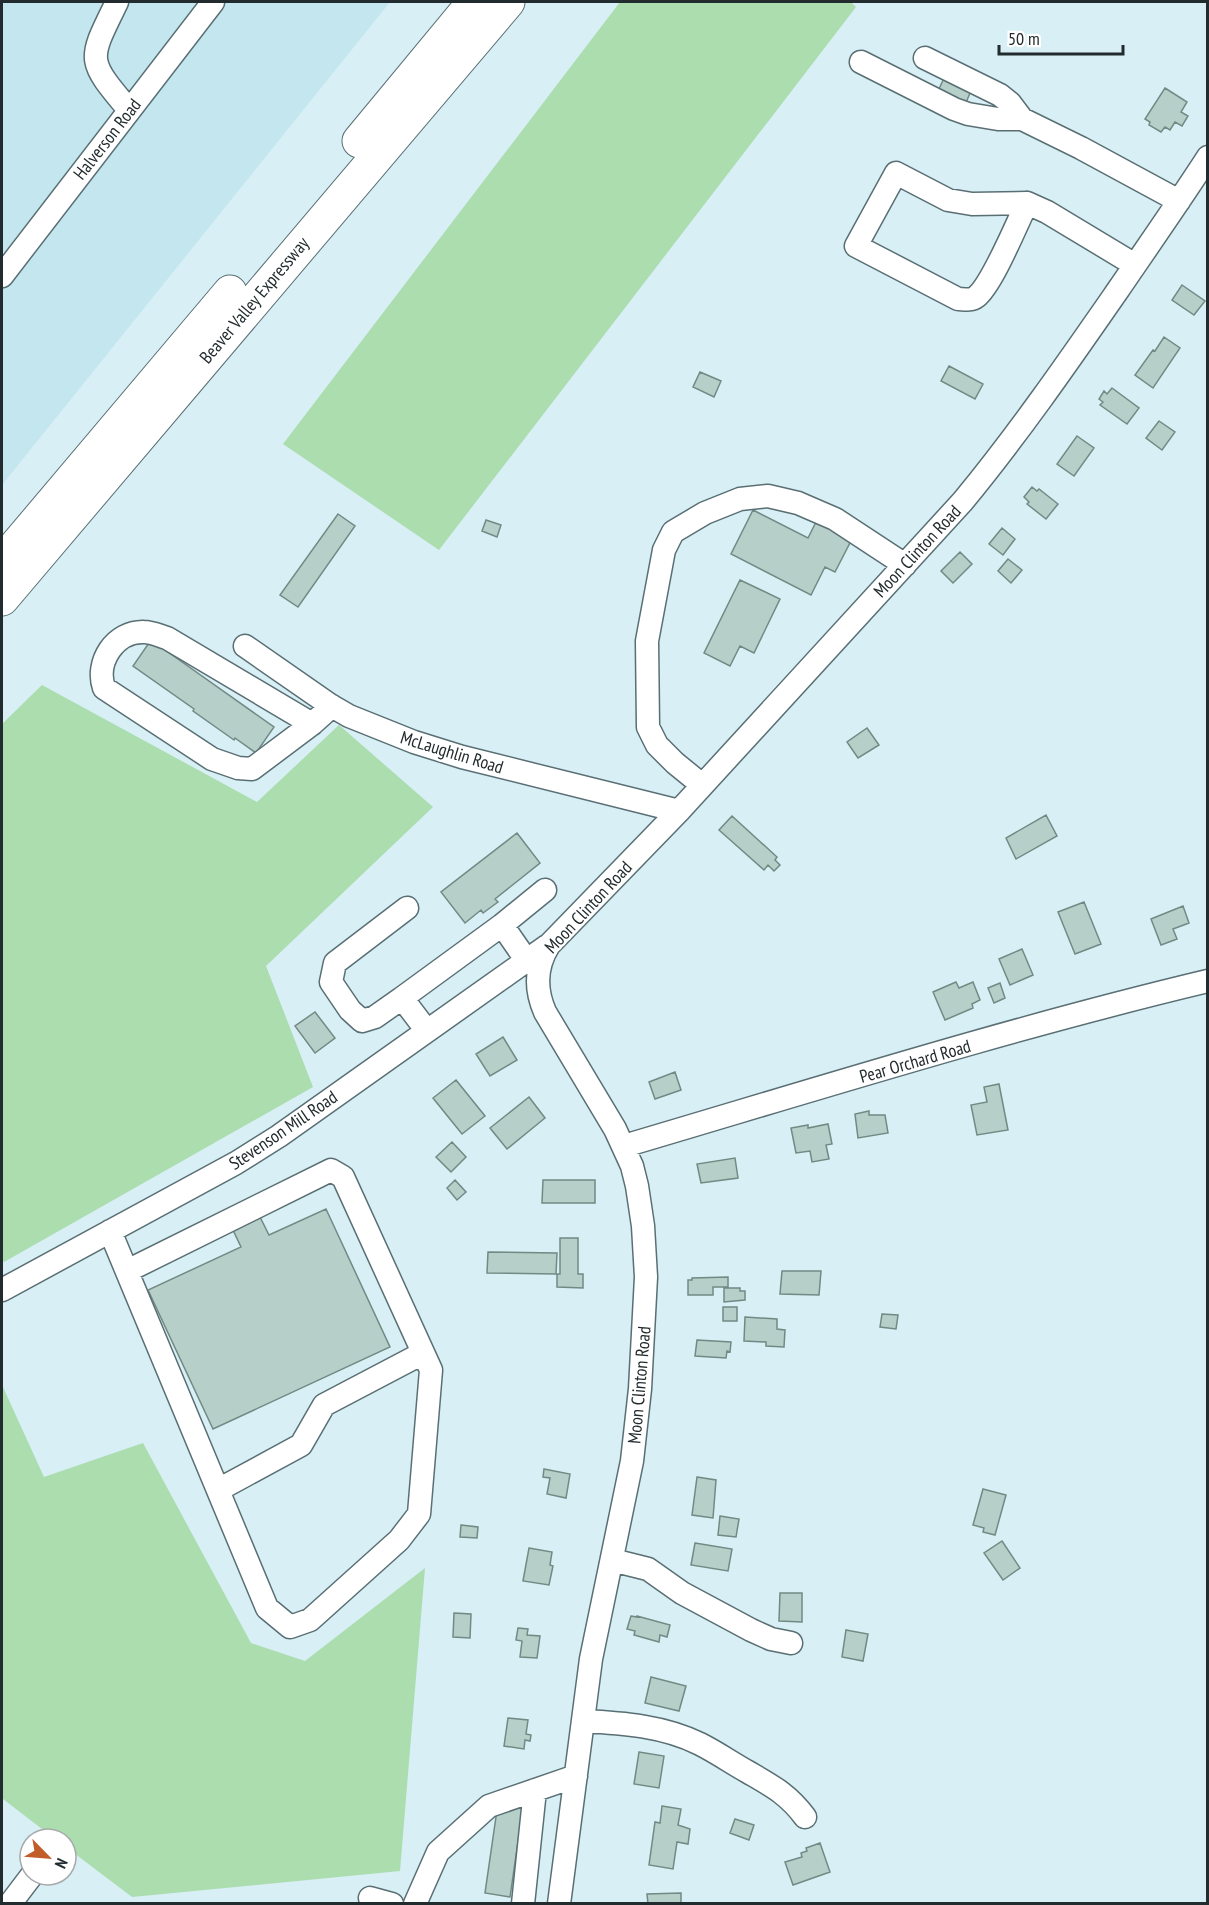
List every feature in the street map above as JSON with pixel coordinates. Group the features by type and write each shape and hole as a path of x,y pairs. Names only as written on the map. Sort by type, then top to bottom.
{"highway":[{"name":"Beaver Valley Expressway","path":"2,562 474,2"},
{"name":"Beaver Valley Expressway","path":"2,599 508,2"}],"street":[{"path":"117,2 98,40 95,56 98,71 103,79 129,110"},
{"name":"Halverson Road","path":"2,276 213,2"},
{"path":"925,58 1000,94 1022,119 1179,201"},
{"path":"861,62 968,114 999,119 1022,119"},
{"name":"Moon Clinton Road","path":"559,1904 591,1659 632,1461 640,1389 646,1277 644,1226 632,1166 615,1129 554,1029 539,998 537,981 542,955 549,945 679,811 963,501 1064,368 1208,157"},
{"path":"1027,203 991,278 976,297 970,299 958,299 856,246 896,173 948,200 972,204 1027,203 1047,212 1135,265"},
{"path":"702,785 657,745 648,727 647,641 664,550 673,532 705,513 740,499 768,496 798,503 835,519 905,564"},
{"path":"312,724 167,638 146,632 133,633 114,644 102,664 100,678 104,688 212,759 238,768 252,769 312,724 332,706"},
{"name":"McLaughlin Road","path":"245,646 332,706 368,724 437,751 679,811"},
{"path":"407,908 335,963 331,982 350,1010 362,1021 375,1017 402,998 502,925 545,890"},
{"path":"502,925 526,961"},
{"name":"Stevenson Mill Road","path":"2,1290 236,1163 279,1136 549,945"},
{"name":"Pear Orchard Road","path":"624,1146 948,1051 1208,981"},
{"path":"402,998 427,1031"},
{"path":"110,1231 267,1608 290,1627 310,1620 399,1540 419,1514 431,1370 343,1177 331,1170 127,1271"},
{"path":"218,1490 301,1445 324,1405 423,1353"},
{"path":"612,1560 648,1569 682,1593 751,1630 771,1639 791,1643"},
{"path":"583,1721 624,1723 667,1732 699,1744 774,1787 794,1802 805,1817"},
{"path":"415,1904 438,1852 489,1806 576,1776"},
{"path":"523,1904 535,1790"},
{"path":"10,1904 23,1887"}],"shaded area":[{"path":"2,2 390,2 2,485"}],"green space":[{"path":"620,2 851,2 856,7 439,550 283,444"},
{"path":"42,685 257,802 339,725 433,807 266,966 313,1087 4,1262 2,1259 2,724"},
{"path":"2,1385 44,1477 143,1443 251,1643 305,1661 425,1568 400,1871 132,1897 78,1856 78,1827 39,1827 2,1800"}],"building":[{"path":"946,74 973,86 965,105 937,93"},
{"path":"1165,88 1187,102 1181,112 1188,116 1182,126 1175,122 1170,130 1165,127 1161,132 1149,125 1150,122 1145,119"},
{"path":"1182,285 1205,301 1194,315 1172,300"},
{"path":"1164,337 1180,348 1153,388 1135,375"},
{"path":"949,366 983,384 975,399 941,381"},
{"path":"700,372 721,381 714,397 693,387"},
{"path":"1112,388 1139,408 1127,424 1100,405 1103,402 1099,399 1104,391 1107,394"},
{"path":"1159,421 1175,432 1162,450 1146,438"},
{"path":"1077,436 1094,448 1074,476 1057,464"},
{"path":"1032,487 1037,491 1039,489 1058,504 1046,519 1027,504 1029,502 1024,497"},
{"path":"753,510 808,538 818,518 854,535 835,572 825,567 811,595 731,554"},
{"path":"338,514 355,526 298,607 280,595"},
{"path":"486,520 501,525 497,537 482,531"},
{"path":"1002,528 1015,539 1003,555 989,544"},
{"path":"960,552 972,564 953,583 941,571"},
{"path":"1008,559 1022,570 1011,583 998,571"},
{"path":"740,580 780,599 754,653 740,646 730,666 704,653"},
{"path":"151,640 274,727 256,753 193,711 194,709 133,666"},
{"path":"867,728 879,745 858,758 847,742"},
{"path":"1046,815 1057,836 1016,859 1006,838"},
{"path":"732,816 777,857 775,860 780,865 774,871 768,865 764,870 719,830"},
{"path":"517,833 540,863 495,899 498,902 483,913 481,910 465,923 441,892"},
{"path":"1084,902 1101,944 1075,954 1058,912"},
{"path":"1183,906 1189,923 1173,929 1177,939 1161,945 1151,919"},
{"path":"1022,949 1033,975 1010,985 999,959"},
{"path":"956,982 959,988 973,982 980,1000 972,1004 973,1008 945,1020 933,992"},
{"path":"1000,983 1005,998 994,1003 988,988"},
{"path":"315,1012 335,1038 315,1053 295,1026"},
{"path":"503,1037 517,1060 490,1076 476,1054"},
{"path":"675,1072 681,1090 655,1099 649,1082"},
{"path":"456,1080 485,1116 462,1134 433,1098"},
{"path":"999,1084 1008,1130 977,1135 971,1105 987,1102 984,1087"},
{"path":"529,1097 545,1118 507,1149 490,1128"},
{"path":"869,1111 869,1115 885,1115 888,1133 858,1138 855,1114"},
{"path":"828,1124 832,1144 826,1145 829,1159 812,1162 810,1151 796,1153 791,1128 808,1125 808,1128"},
{"path":"452,1142 466,1157 451,1172 436,1157"},
{"path":"735,1158 738,1178 701,1183 697,1164"},
{"path":"455,1180 466,1192 457,1200 447,1188"},
{"path":"543,1180 595,1180 595,1203 542,1203"},
{"path":"326,1209 390,1347 213,1429 148,1290 241,1247 233,1230 260,1217 269,1235"},
{"path":"560,1238 578,1238 578,1274 583,1274 583,1288 557,1287 557,1274 560,1274"},
{"path":"488,1252 557,1253 556,1274 487,1273"},
{"path":"782,1271 821,1271 819,1295 780,1294"},
{"path":"728,1277 728,1287 713,1287 713,1295 688,1295 688,1280 692,1278"},
{"path":"724,1288 740,1288 740,1291 745,1291 745,1300 724,1302"},
{"path":"723,1307 737,1307 737,1321 723,1321"},
{"path":"882,1314 898,1315 896,1329 880,1327"},
{"path":"745,1317 777,1319 777,1329 785,1330 784,1347 766,1346 766,1342 744,1341"},
{"path":"697,1340 731,1342 730,1352 727,1351 726,1358 695,1356"},
{"path":"544,1469 570,1474 566,1498 547,1494 550,1478 543,1477"},
{"path":"697,1477 716,1480 713,1518 692,1515"},
{"path":"983,1489 1006,1495 995,1535 983,1532 984,1528 973,1525"},
{"path":"720,1516 739,1519 736,1537 718,1535"},
{"path":"461,1525 478,1527 477,1538 460,1537"},
{"path":"1002,1541 1020,1568 1003,1580 984,1553"},
{"path":"695,1543 732,1549 728,1571 691,1565"},
{"path":"529,1548 552,1552 550,1565 553,1566 549,1585 523,1581"},
{"path":"780,1593 802,1593 802,1622 779,1621"},
{"path":"454,1613 471,1614 470,1638 453,1637"},
{"path":"631,1616 670,1625 667,1637 660,1635 659,1642 634,1635 635,1631 627,1629"},
{"path":"518,1628 528,1629 527,1635 540,1636 537,1658 520,1657 522,1641 516,1640"},
{"path":"846,1630 868,1634 863,1661 842,1657"},
{"path":"651,1677 686,1686 679,1711 645,1703"},
{"path":"508,1718 528,1720 526,1734 531,1735 530,1741 525,1740 524,1749 504,1746"},
{"path":"639,1752 664,1756 659,1788 634,1784"},
{"path":"498,1803 523,1807 510,1897 485,1893"},
{"path":"662,1806 681,1809 678,1825 690,1829 688,1844 677,1842 673,1869 649,1865 655,1822 660,1823"},
{"path":"735,1819 754,1825 749,1840 730,1833"},
{"path":"820,1843 830,1872 793,1885 785,1862 802,1857 801,1853 807,1851 806,1848"},
{"path":"681,1893 681,1904 648,1904 647,1894"}]}
